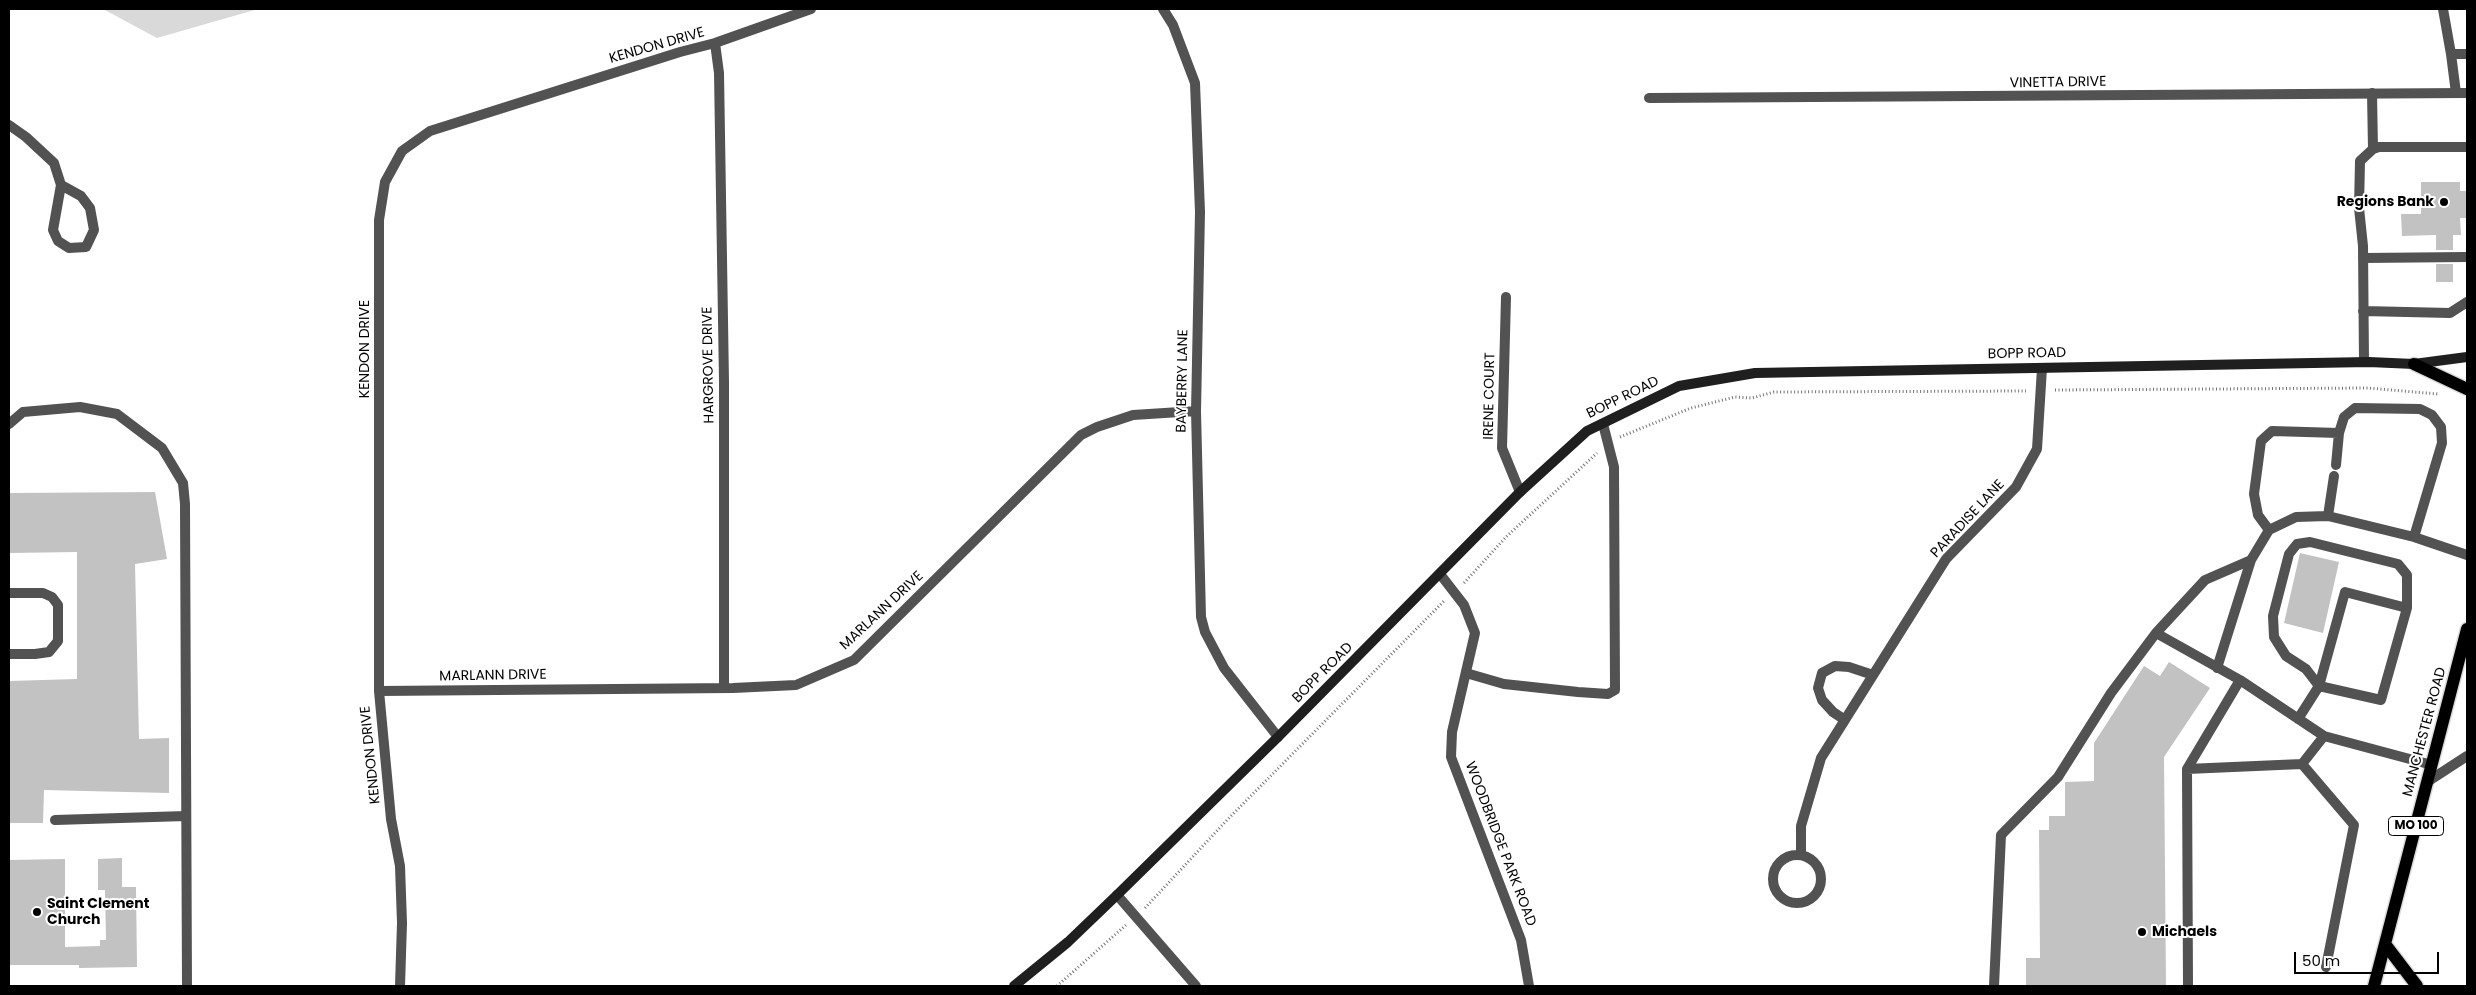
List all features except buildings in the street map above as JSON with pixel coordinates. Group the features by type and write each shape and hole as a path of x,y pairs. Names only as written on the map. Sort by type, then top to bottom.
{"main road":[{"path":"2414,364 2467,389"},
{"name":"MANCHESTER ROAD","path":"2374,986 2432,765 2465,654 2467,630"},
{"path":"2385,944 2417,986"}],"street":[{"name":"KENDON DRIVE","path":"400,986 402,923 400,866 391,818 379,691 379,220 385,182 402,152 430,131 680,52 715,43 811,9"},
{"name":"BAYBERRY LANE","path":"1163,9 1173,25 1196,84 1200,212 1196,411 1199,594 1205,632 1224,668 1278,737"},
{"path":"2443,9 2456,93"},
{"name":"HARGROVE DRIVE","path":"715,43 719,73 723,362 724,687"},
{"path":"2451,54 2467,54"},
{"path":"2372,93 2373,149"},
{"name":"VINETTA DRIVE","path":"1649,98 2467,93"},
{"path":"9,125 26,137 54,163 61,185 53,230 58,241 69,248 86,247 94,230 90,208 81,196 61,185"},
{"path":"2364,362 2364,312 2359,208 2360,161 2373,149 2379,147 2467,147"},
{"path":"2362,258 2467,257"},
{"name":"IRENE COURT","path":"1506,297 1502,448 1520,492"},
{"path":"2364,312 2450,313 2467,302"},
{"name":"BOPP ROAD","path":"1014,986 1068,942 1117,895 1278,737 1520,492 1587,431 1679,386 1755,373 2364,362 2414,364 2467,357"},
{"name":"PARADISE LANE","path":"1801,854 1801,826 1821,758 1946,559 2016,487 2038,449 2042,368"},
{"path":"9,424 23,412 80,407 117,414 162,448 183,483 185,504 187,986"},
{"path":"2336,465 2339,433 2344,417 2355,408 2420,409 2432,415 2441,427 2442,443 2414,537"},
{"name":"MARLANN DRIVE","path":"379,691 796,685 854,660 1081,436 1097,427 1133,415 1196,411"},
{"path":"1466,673 1504,684 1608,694 1615,690 1614,467 1603,424"},
{"path":"2269,530 2258,515 2254,494 2261,441 2272,431 2339,433"},
{"path":"2328,516 2334,476"},
{"path":"2217,668 2251,560 2269,530 2296,518 2328,516 2414,537 2467,555"},
{"path":"2310,542 2398,564 2407,575 2407,608 2381,700 2320,686 2306,669 2286,656 2274,637 2273,616 2289,554 2297,544 2310,542"},
{"path":"1994,986 2001,835 2058,777 2111,693 2156,633 2205,580 2251,560"},
{"name":"WOODBRIDGE PARK ROAD","path":"1440,574 1464,605 1475,633 1452,732 1452,757 1521,940 1528,986"},
{"path":"2298,720 2320,686 2344,592 2407,608"},
{"path":"9,593 43,593 52,597 58,605 58,642 49,652 9,654"},
{"path":"2156,633 2240,680 2324,736 2432,765"},
{"path":"1845,720 1833,712 1822,700 1818,688 1822,673 1835,666 1849,667 1873,675"},
{"path":"2188,986 2187,769 2240,680"},
{"path":"2187,769 2302,764 2324,736"},
{"path":"2428,782 2467,756"},
{"path":"2302,764 2354,825 2326,967"},
{"path":"54,820 186,816"},
{"path":"1801,854 1817,864 1821,873 1821,883 1812,899 1803,903 1793,903 1784,900 1778,894 1773,885 1773,875 1776,866 1783,859 1791,855 1801,854"},
{"path":"1117,895 1196,986"}],"path":[{"path":"1057,986 1136,917 1228,819 1454,592 1506,537 1596,453 1624,434 1691,408 1735,397 1752,398 1774,392 2368,388 2447,395"}],"shaded area":[{"path":"103,9 258,9 157,38"}],"place":[{"name":"Regions Bank","path":"2444,202"},
{"name":"Saint Clement Church","path":"37,912"},
{"name":"Michaels","path":"2142,932"}]}
